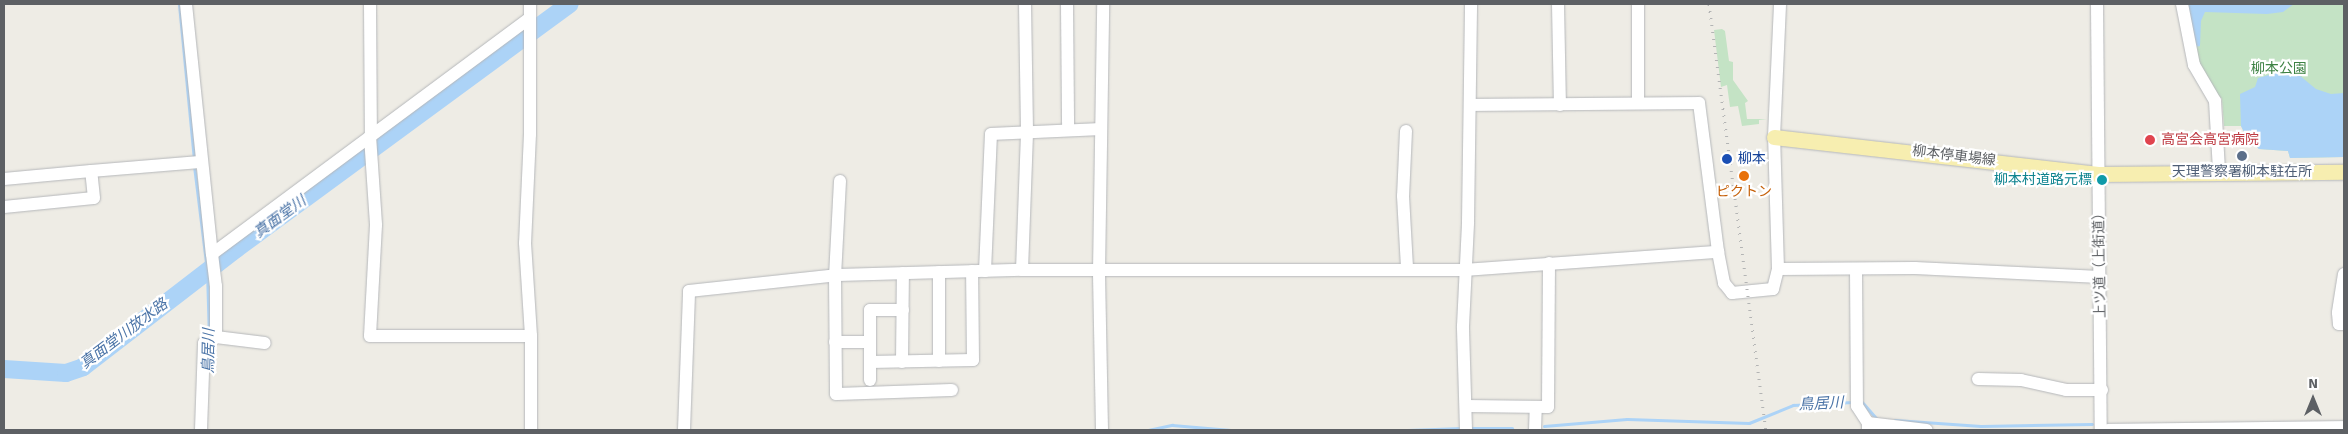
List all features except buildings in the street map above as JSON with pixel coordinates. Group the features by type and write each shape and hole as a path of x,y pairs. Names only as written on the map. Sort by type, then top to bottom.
{"main road":[{"name":"柳本停車場線","path":"1774,137 2098,174 2344,172"}],"street":[{"path":"186,4 200,162 215,278 216,337"},
{"path":"370,4 370,137 376,225 370,336 531,336"},
{"path":"530,4 531,41 525,223 531,336 531,430"},
{"path":"1022,270 1027,130 1026,4"},
{"path":"1067,4 1068,130"},
{"path":"1102,430 1099,272 1104,4"},
{"path":"1466,428 1464,270 1470,105 1471,4"},
{"path":"1558,4 1560,105"},
{"path":"1638,4 1638,102"},
{"path":"1470,105 1560,105 1638,102 1699,103 1718,252 1724,283 1732,293 1773,289 1778,270 1774,137 1780,4"},
{"name":"上ツ道（上街道）","path":"2097,4 2101,430"},
{"path":"2182,4 2194,65 2215,101 2219,172"},
{"path":"212,257 370,137 530,21"},
{"path":"870,362 973,360 978,271 991,134 1027,130 1101,129"},
{"path":"1406,131 1403,196 1407,268"},
{"path":"4,179 200,162"},
{"path":"4,207 94,198 91,172"},
{"path":"840,181 835,275 836,394 952,390"},
{"path":"684,430 689,291 835,275 1022,270 1099,272 1407,268 1464,270 1718,252"},
{"path":"1466,406 1548,407 1549,263"},
{"path":"1778,270 1989,270 2100,277"},
{"path":"1856,270 1856,403 1868,427 1928,430"},
{"path":"938,272 938,361"},
{"path":"902,362 903,273"},
{"path":"2344,274 2338,313 2339,324 2344,324"},
{"path":"870,380 870,310 903,310"},
{"path":"201,430 204,343 216,337 265,343"},
{"path":"835,342 870,342"},
{"path":"1978,379 2021,380 2066,390 2102,390"},
{"path":"1535,430 1536,407"},
{"path":"2108,430 2344,427"}],"green space":[{"name":"柳本公園","path":"2185,4 2344,4 2344,157 2290,158 2288,151 2259,149 2247,138 2241,126 2224,126 2222,99 2211,87 2191,48"},
{"path":"1722,29 1725,31 1729,61 1733,62 1733,80 1748,101 1745,103 1747,119 1767,119 1759,120 1759,124 1742,126 1738,106 1730,107 1727,85 1721,87 1714,30"}],"water":[{"path":"2185,4 2294,4 2283,12 2267,14 2205,12 2201,21 2200,46 2191,48"},
{"path":"2287,70 2299,75 2316,89 2331,94 2344,93 2344,157 2290,158 2288,151 2259,149 2247,138 2241,126 2240,94 2255,87 2258,78"}],"waterway":[{"name":"真面堂川","path":"179,4 194,160"},
{"name":"真面堂川","path":"4,369 66,373 83,367 236,249 570,4"},
{"name":"真面堂川","path":"194,166 207,271 209,337"},
{"name":"鳥居川","path":"1544,426 1627,419 1749,423 1793,405 1853,402"},
{"name":"鳥居川","path":"1862,402 1877,419"},
{"name":"鳥居川","path":"1895,420 1981,426 2092,424"},
{"name":"鳥居川","path":"1148,430 1172,425 1231,430"},
{"name":"鳥居川","path":"1407,430 1462,428"},
{"name":"鳥居川","path":"1468,428 1512,428"}],"railway":[{"path":"1709,4 1766,430"}],"place":[{"name":"高宮会高宮病院","path":"2150,140"},
{"name":"天理警察署柳本駐在所","path":"2242,156"},
{"name":"柳本","path":"1727,159"},
{"name":"ピクトン","path":"1744,176"},
{"name":"柳本村道路元標","path":"2102,180"}],"water label":[{"name":"真面堂川放水路","path":"124,334"}]}
